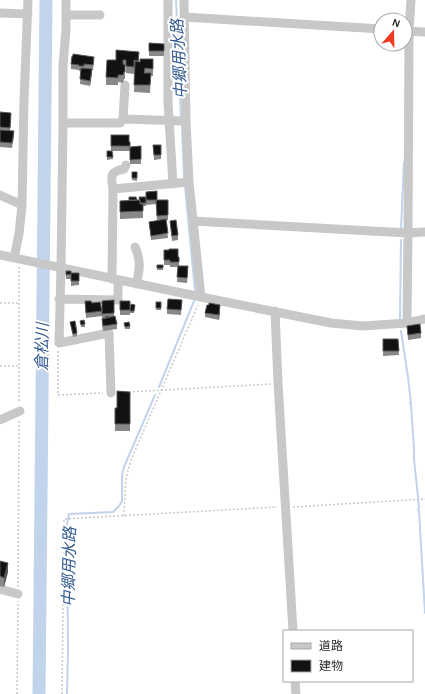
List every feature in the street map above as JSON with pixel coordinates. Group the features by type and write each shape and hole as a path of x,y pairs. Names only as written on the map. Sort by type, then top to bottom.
{"street":[{"path":"17,258 28,0"},
{"path":"66,0 66,29 63,66 59,343 108,333 111,393"},
{"path":"168,0 168,102 173,184"},
{"path":"184,0 186,121 189,182 201,297"},
{"path":"409,12 411,0"},
{"path":"0,13 28,14"},
{"path":"66,15 100,15"},
{"path":"184,17 373,29"},
{"path":"413,31 425,32"},
{"path":"407,52 407,323"},
{"path":"63,123 120,123 123,119 125,85"},
{"path":"123,119 186,121"},
{"path":"19,121 20,204"},
{"path":"60,299 118,300 115,279 112,175 117,170 124,169 126,165"},
{"path":"113,189 189,182"},
{"path":"0,195 20,204"},
{"path":"193,221 408,233 425,232"},
{"path":"135,247 140,262 136,284"},
{"path":"0,255 331,323 363,326 407,323 425,319"},
{"path":"275,311 293,630"},
{"path":"0,420 20,410"},
{"path":"0,589 18,594"},
{"path":"296,682 296,694"}],"path":[{"path":"17,258 20,410 17,694"},
{"path":"124,516 125,484 131,460 201,297"},
{"path":"0,303 19,303"},
{"path":"59,343 58,395 111,393"},
{"path":"0,366 19,366"},
{"path":"126,392 278,383"},
{"path":"62,694 64,520 425,499"}],"building":[{"path":"149,43 164,44 164,51 149,51"},
{"path":"116,50 139,52 138,61 134,60 134,67 126,66 126,60 123,60 125,72 123,75 118,75 118,78 106,77 107,60 116,60"},
{"path":"73,54 94,57 93,65 84,64 84,66 79,66 71,64"},
{"path":"140,59 153,59 153,69 145,68 144,73 151,73 150,85 134,85 135,61 140,62"},
{"path":"81,68 92,69 90,81 80,79"},
{"path":"0,112 11,113 10,128 0,127"},
{"path":"0,130 14,131 12,143 0,142"},
{"path":"111,135 129,135 130,146 111,146"},
{"path":"153,145 161,145 161,155 154,155"},
{"path":"141,146 141,159 130,160 130,147"},
{"path":"107,151 112,151 113,157 107,157"},
{"path":"132,172 137,172 137,178 132,178"},
{"path":"157,191 157,200 146,200 146,192"},
{"path":"129,197 136,197 137,200 129,200"},
{"path":"139,197 146,197 146,203 140,203"},
{"path":"140,200 140,204 143,204 143,211 120,212 120,201"},
{"path":"156,200 168,200 168,215 157,216"},
{"path":"166,219 168,233 151,236 149,222"},
{"path":"176,220 178,235 172,236 170,221"},
{"path":"178,249 179,262 164,260 164,250"},
{"path":"157,265 163,265 163,268 157,268"},
{"path":"178,266 188,266 187,278 177,277"},
{"path":"66,271 71,271 71,273 79,273 79,281 71,281 71,274 66,275"},
{"path":"168,299 182,300 181,310 167,309"},
{"path":"114,300 114,313 102,314 102,301"},
{"path":"85,301 91,301 92,303 100,302 102,311 86,313"},
{"path":"120,301 130,301 130,310 120,310"},
{"path":"156,302 161,302 161,308 156,308"},
{"path":"209,303 220,305 219,315 205,313"},
{"path":"131,304 135,305 134,311 130,311"},
{"path":"115,316 117,324 103,326 102,319"},
{"path":"84,320 85,324 81,325 80,321"},
{"path":"75,321 77,333 73,334 70,322"},
{"path":"129,322 130,326 125,327 124,323"},
{"path":"420,324 421,333 408,335 407,326"},
{"path":"383,339 398,339 399,351 383,351"},
{"path":"117,391 130,392 130,424 115,424"},
{"path":"0,561 8,563 4,578 0,576"}],"waterway":[{"name":"倉松川","path":"39,694 46,0"},
{"name":"中郷用水路","path":"176,0 181,119"},
{"name":"中郷用水路","path":"182,126 184,179"},
{"path":"401,229 404,162"},
{"name":"中郷用水路","path":"185,186 195,291"},
{"path":"400,318 401,240"},
{"name":"中郷用水路","path":"159,387 194,301"},
{"path":"401,331 411,403 425,613"},
{"name":"中郷用水路","path":"67,694 67,525 69,514 113,512 119,506 122,501 122,475 124,467 155,395"}]}
